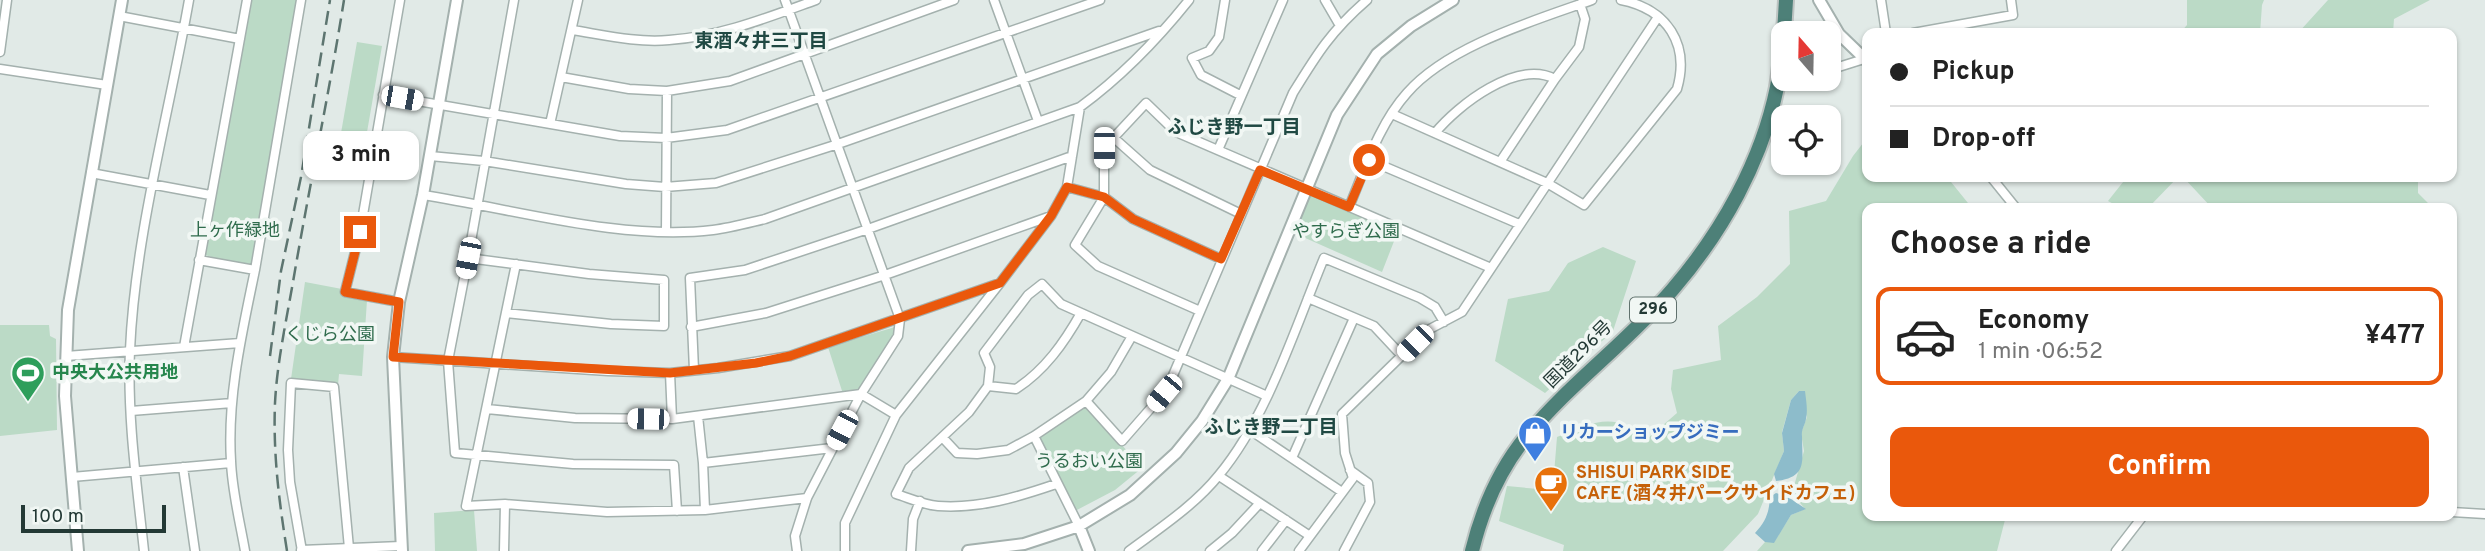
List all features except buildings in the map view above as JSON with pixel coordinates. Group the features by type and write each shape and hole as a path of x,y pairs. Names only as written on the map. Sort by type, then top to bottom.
{"highway":[{"path":"1785,21 1786,0"},
{"name":"国道296号","path":"1472,551 1479,523 1492,491 1527,436 1671,292 1707,245 1743,183 1769,115 1775,91"}],"street":[{"path":"0,52 7,0"},
{"path":"78,551 65,396 68,310 122,0"},
{"path":"144,551 131,411 130,351 137,269 189,0"},
{"path":"184,347 247,0"},
{"path":"245,551 230,463 232,403 240,343 301,0"},
{"path":"399,302 345,292 360,232 400,0"},
{"path":"349,548 334,387 291,383 289,472 301,550 401,549 393,357 399,302 423,195 457,0"},
{"path":"513,0 468,258 447,361 455,453 573,464 674,465 677,510"},
{"path":"550,124 578,0"},
{"path":"785,0 900,319 898,336 861,394 807,498 795,536 797,551"},
{"path":"572,30 667,41 707,36 816,0"},
{"path":"561,77 629,89 667,91 730,81 954,0"},
{"path":"995,0 1038,121"},
{"path":"383,95 621,136 666,138 727,130 1100,0"},
{"path":"423,195 587,224 666,232 714,230 765,219 1080,107 1110,85 1142,54 1189,0"},
{"path":"1225,0 1219,37 1209,51 1192,58 1201,75 1240,95"},
{"path":"1219,150 1240,95 1283,0"},
{"path":"1325,0 1339,24"},
{"path":"1086,401 1122,441 1164,393 1293,93 1339,24 1367,0"},
{"path":"1349,207 1392,114 1407,92 1453,55 1592,0"},
{"path":"1392,114 1547,183 1584,205 1677,89 1682,72 1681,53 1671,30 1658,17 1633,3 1621,0"},
{"path":"1819,0 1839,34 1862,56"},
{"path":"1881,0 1885,28"},
{"path":"1941,28 2013,15 2011,0"},
{"path":"968,551 1024,544 1079,526 1113,507 1161,468 1202,421 1228,379 1337,115 1377,54 1411,26 1449,1"},
{"path":"1500,162 1579,47 1585,19 1580,4"},
{"path":"119,16 240,39"},
{"path":"1299,551 1353,478 1345,453 1342,414 1428,330 1462,312 1658,17"},
{"path":"430,156 484,161 626,184 665,187 716,183 838,144 1161,30"},
{"path":"1841,67 1862,61"},
{"path":"0,69 107,85"},
{"path":"1435,133 1449,117 1494,86 1533,74 1546,74 1555,79"},
{"path":"666,232 667,91"},
{"path":"1200,310 1098,266 1075,245 1104,197 1104,148 1146,103 1177,132 1490,268"},
{"path":"845,551 845,523 896,415 1051,216 1067,187 1080,107"},
{"path":"1114,138 1150,170 1241,214"},
{"path":"694,370 690,278 745,270 1072,156"},
{"path":"1369,160 1519,224"},
{"path":"91,173 211,195"},
{"path":"1995,182 2012,203"},
{"path":"1067,187 1104,197 1133,219 1221,259"},
{"path":"691,327 765,313 885,275 1051,216"},
{"path":"468,258 589,274 664,280 664,326 611,324 506,313"},
{"path":"1129,551 1179,514 1219,476 1250,429 1267,396 1324,258 1420,298 1435,307 1444,322"},
{"path":"199,260 254,271"},
{"path":"516,264 466,506 505,504 607,512 705,510 807,498"},
{"path":"393,357 670,373 756,363 790,356 1000,283"},
{"path":"1056,484 1014,499 970,505 936,506 896,494 909,468 969,412 988,386 990,367 985,353 1028,295 1042,284 1061,304 1267,396"},
{"path":"1308,298 1374,326 1402,356"},
{"path":"988,386 1016,389 1034,377 1066,340 1081,313"},
{"path":"1292,458 1354,318"},
{"path":"943,438 957,453 977,454 1008,450 1034,436 1086,401 1111,372 1132,336"},
{"path":"66,356 240,343"},
{"path":"670,373 672,419"},
{"path":"487,409 575,418 672,419 861,394 896,415"},
{"path":"131,411 232,403"},
{"path":"698,416 705,510"},
{"path":"1250,429 1342,492"},
{"path":"1034,436 1089,551"},
{"path":"703,463 832,448"},
{"path":"72,477 230,463"},
{"path":"183,467 195,551"},
{"path":"1344,551 1370,502 1368,483 1350,470"},
{"path":"1219,476 1310,536"},
{"path":"911,551 913,519 920,501"},
{"path":"504,551 505,504"},
{"path":"1210,551 1232,533 1259,504"},
{"path":"2457,512 2485,514"},
{"path":"1262,551 1286,520"},
{"path":"2116,551 2139,521"}],"green space":[{"name":"上ヶ作緑地","path":"252,0 297,0 255,270 205,255"},
{"path":"2187,0 2264,0 2260,28 2184,28 2187,25"},
{"path":"2328,0 2430,0 2394,19 2393,28 2303,28"},
{"path":"357,42 382,46 363,155 338,150"},
{"path":"1862,144 1862,182 1951,182 1968,203 1862,203 1862,521 2005,521 1997,551 1757,551 1765,542 1774,542 1791,515 1805,509 1792,493 1804,451 1801,433 1807,417 1799,391 1791,400 1782,432 1784,451 1758,514 1723,551 1563,551 1564,545 1499,521 1507,486 1538,489 1554,474 1557,437 1593,424 1614,422 1624,424 1648,438 1677,413 1671,389 1673,370 1721,360 1718,326 1757,297 1790,264 1789,211 1826,201"},
{"path":"2123,182 2173,182 2153,203 2108,201"},
{"path":"2188,182 2418,182 2418,193 2428,203 2207,203"},
{"name":"やすらぎ公園","path":"1309,192 1398,231 1382,272 1294,233"},
{"path":"1603,247 1636,261 1613,331 1545,393 1495,361 1508,299 1549,291 1568,263"},
{"name":"くじら公園","path":"305,282 342,289 342,295 367,300 362,376 339,374 338,385 291,379"},
{"name":"中央大公共用地","path":"0,325 49,325 50,336 56,339 57,430 0,436"},
{"path":"895,327 896,335 860,392 843,394 828,347"},
{"name":"うるおい公園","path":"1086,404 1142,468 1115,490 1075,511 1038,438"},
{"path":"474,510 477,551 435,551 434,513"}],"water":[{"path":"1799,391 1805,391 1807,409 1802,434 1801,466 1794,476 1776,481 1774,474 1784,451 1782,433 1791,400"},
{"path":"1776,493 1788,497 1806,509 1791,515 1774,543 1765,542 1755,533 1766,516 1770,497"}],"railway":[{"path":"270,356 281,271 301,177 330,0"},
{"path":"287,551 276,459 276,388 344,0"}],"place":[{"name":"中央大公共用地","path":"28,403"},
{"name":"リカーショップジミー","path":"1535,463"},
{"name":"SHISUI PARK SIDE CAFE (酒々井パークサイドカフェ)","path":"1551,513"}],"district":[{"name":"東酒々井三丁目","path":"761,42"},
{"name":"ふじき野一丁目","path":"1234,128"},
{"name":"ふじき野二丁目","path":"1271,428"}],"route":[{"path":"360,232 345,292 399,302 393,357 670,373 756,363 790,356 1000,283 1051,216 1067,187 1104,197 1133,219 1221,259 1260,170 1349,207 1369,160"}]}
